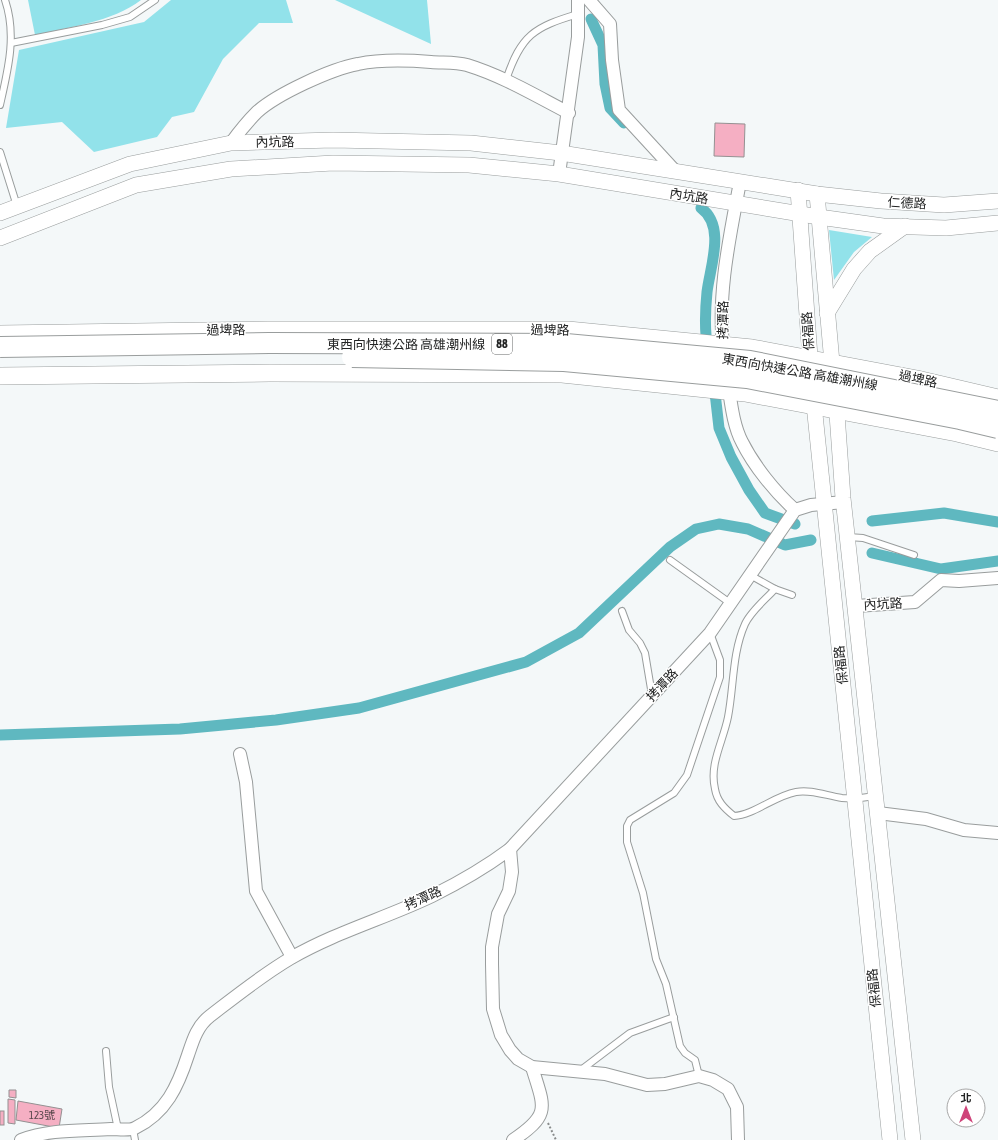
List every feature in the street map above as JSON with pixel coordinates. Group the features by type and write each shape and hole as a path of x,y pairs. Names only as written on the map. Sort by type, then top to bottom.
{"highway":[{"name":"東西向快速公路 高雄潮州線","path":"0,347 269,343 566,344 750,361 998,411"},
{"name":"東西向快速公路 高雄潮州線","path":"0,360 269,355 564,362 747,378 960,419 998,428"}],"main road":[{"name":"過埤路","path":"0,334 268,330 568,330 752,348 917,379 998,398"},
{"path":"0,376 270,373 562,374 726,391 836,410 956,433 998,443"}],"street":[{"path":"559,174 561,153 569,113 578,37 578,0"},
{"name":"內坑路","path":"589,0 610,24 612,60 619,110 676,172"},
{"path":"231,142 258,111 276,100 325,75 356,64 379,61 408,60 466,65 506,80 569,113"},
{"name":"內坑路","path":"0,213 130,164 231,142 333,140 471,143 561,153 817,194"},
{"name":"內坑路","path":"0,238 136,185 231,169 340,163 469,165 559,174 819,217"},
{"name":"拷潭路","path":"21,1140 35,1134 118,1129 134,1134 154,1117 170,1099 180,1080 195,1033 206,1019 268,972 292,957 376,919 432,896 484,868 510,849 710,633 793,513 770,484 741,441 726,391 719,345 724,285 740,182"},
{"name":"保福路","path":"798,190 814,406 890,1140"},
{"name":"保福路","path":"817,194 844,502 913,1140"},
{"name":"仁德路","path":"817,194 881,201 944,205 998,201"},
{"name":"仁德路","path":"819,217 883,226 946,228 998,222"},
{"path":"827,313 854,269 870,251 905,226"},
{"path":"793,513 811,505 844,502"},
{"name":"內坑路","path":"856,606 915,602 941,580 959,581 998,578"},
{"path":"240,754 246,782 256,891 292,957"},
{"path":"878,813 926,819 964,830 998,833"},
{"path":"510,849 512,872 509,891 498,914 492,947 494,1009 501,1035 510,1050 518,1059 532,1067 581,1070 605,1074 647,1085 665,1084 699,1076 713,1080 728,1089 737,1107 738,1140"},
{"path":"513,1140 539,1120 543,1109 532,1067"}],"lane":[{"path":"0,105 8,74 12,28 5,0"},
{"path":"10,43 130,17 155,0"},
{"path":"506,80 513,59 522,44 532,34 551,22 578,14"},
{"path":"0,152 18,207"},
{"path":"848,537 863,538 914,555"},
{"path":"670,560 730,603"},
{"path":"750,575 775,589 792,595"},
{"path":"775,589 748,620 736,655 728,719 715,760 714,788 719,801 734,816 743,815 771,800 798,792 855,798 876,796"},
{"path":"622,611 629,630 640,643 645,653 652,696"},
{"path":"699,1076 695,1060 685,1053 680,1046 666,984 656,958 643,892 627,842 627,826 630,820 674,793 687,775 720,677 720,660 710,633"},
{"path":"581,1070 630,1033 674,1017"},
{"path":"106,1051 109,1087 118,1129"}],"path":[{"path":"543,1109 556,1140"}],"shaded area":[{"path":"28,0 141,0 117,14 104,19 35,35"},
{"path":"171,0 286,0 293,23 259,23 223,59 194,112 172,117 157,137 94,152 62,122 6,128 19,50 144,22"},
{"path":"335,0 427,0 431,44"},
{"path":"829,230 872,237 854,252 834,280"}],"building":[{"path":"715,123 745,124 744,157 714,156"},
{"path":"9,1090 16,1090 16,1098 9,1097"},
{"path":"8,1099 15,1100 15,1124 8,1123"},
{"path":"18,1101 62,1109 59,1128 16,1120"},
{"path":"0,1111 4,1111 4,1125 0,1125"}],"waterway":[{"path":"591,19 603,45 605,84 610,108 624,123"},
{"path":"701,208 709,216 713,225 715,236 706,307 705,328 708,350"},
{"path":"714,384 719,428 731,457 749,490 765,513 795,524"},
{"path":"872,521 944,513 998,522"},
{"path":"0,735 180,729 276,720 359,708 526,662 579,633 670,547 696,529 719,524 748,529 785,545 811,540"},
{"path":"872,553 941,569 998,561"}]}
